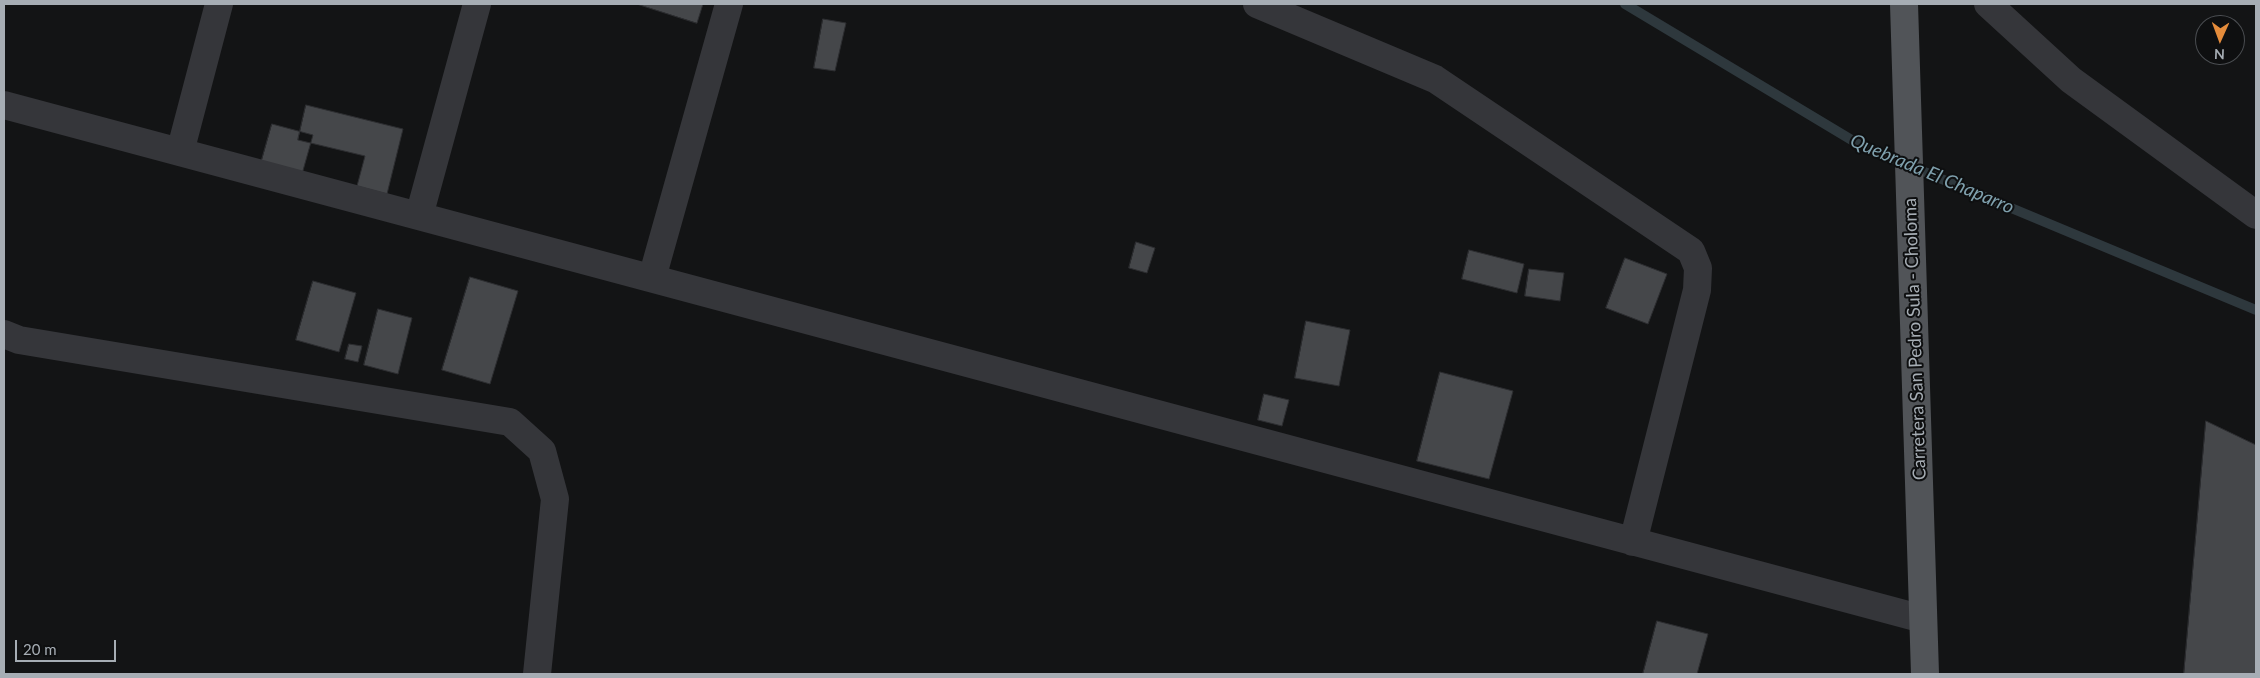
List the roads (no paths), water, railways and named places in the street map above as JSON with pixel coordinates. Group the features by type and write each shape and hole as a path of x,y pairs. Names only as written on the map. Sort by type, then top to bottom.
{"main road":[{"name":"Carretera San Pedro Sula - Choloma","path":"1904,4 1925,674"}],"street":[{"path":"180,152 219,4"},
{"path":"419,216 477,4"},
{"path":"652,278 729,4"},
{"path":"1257,4 1435,79 1691,251 1698,268 1697,290 1633,542"},
{"path":"1988,4 2071,80 2256,215"},
{"path":"4,105 1923,619"},
{"path":"4,334 19,340 510,422 542,451 555,499 538,674"}],"waterway":[{"name":"Quebrada El Chaparro","path":"1625,4 1860,145 2256,310"}]}
